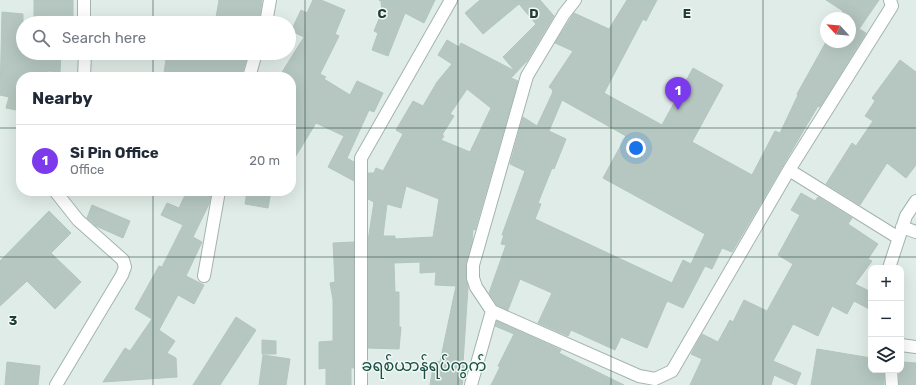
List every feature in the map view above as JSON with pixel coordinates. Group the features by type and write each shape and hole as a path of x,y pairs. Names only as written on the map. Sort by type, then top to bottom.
{"street":[{"path":"84,0 84,16"},
{"path":"267,16 270,0"},
{"path":"575,0 564,14 527,76 473,265 473,278 476,287 492,311 639,376 655,379 672,371 789,170 892,6 890,0"},
{"path":"361,385 361,158 445,3"},
{"path":"84,72 85,60"},
{"path":"250,72 254,60"},
{"path":"789,170 900,232 916,232"},
{"path":"56,385 122,275 125,267 123,260 78,220 59,196"},
{"path":"204,276 219,196"},
{"path":"890,265 906,216 916,201"},
{"path":"471,385 492,311"},
{"path":"904,345 916,347"},
{"path":"891,373 892,385"}],"building":[{"path":"34,0 73,0 73,16 34,16"},
{"path":"219,0 262,0 260,16 216,16"},
{"path":"313,0 321,0 345,10 335,34 339,36 320,74 326,77 324,79 350,95 357,81 383,93 374,112 369,110 347,158 354,162 354,181 328,167 344,136 316,123 296,156 296,72 282,72 290,60 296,60 296,50 304,37 296,33 296,20 301,10 307,13"},
{"path":"379,0 435,0 424,23 405,13 388,56 372,50 378,33 374,31 382,12 381,1"},
{"path":"480,0 540,0 554,16 527,61 511,78 518,81 475,230 473,229 472,243 466,265 468,287 463,363 465,366 462,385 430,385 434,361 440,362 456,286 435,285 436,272 420,273 420,262 394,263 395,292 399,292 399,327 401,327 399,349 368,348 368,241 374,202 368,199 368,173 374,173 376,168 383,171 403,134 396,130 413,101 423,106 437,82 452,64 438,55 447,40 459,47 461,43 515,71 503,57 536,24 519,4 483,34 465,13","holes":["467,89 491,108 470,152 441,140 444,136 442,135 454,116 450,114","406,186 439,199 433,237 395,239 395,236 383,236 387,204 401,208"]},
{"path":"627,0 657,0 646,21 643,19 604,93 662,125 693,68 723,85 692,142 752,175 775,131 780,133 798,95 797,94 823,48 856,48 856,12 842,12 826,0 879,0 859,29 866,33 820,107 818,106 732,252 722,248 712,269 705,266 683,308 667,301 647,348 621,337 615,350 571,330 568,336 538,323 552,293 520,279 508,310 497,305 489,293 506,245 501,244 504,235 502,235 525,171 510,164 523,117 537,126 552,94 553,90 549,87 573,51 555,43 574,13 609,29","holes":["562,100 626,136 603,178 705,234 691,264 683,260 672,283 535,219 541,204 538,203 552,168 554,169 566,139 549,131"]},
{"path":"2,12 23,14 23,16 16,16 16,60 61,60 60,72 16,72 16,110 6,108 9,97 0,95"},
{"path":"166,60 246,60 242,72 164,72"},
{"path":"900,60 916,72 916,165 906,178 887,163 860,205 826,184 852,143 856,146 873,121 865,116 875,101 872,98"},
{"path":"801,193 815,201 818,197 852,218 848,224 878,244 868,259 872,261 855,284 868,290 868,308 854,301 847,314 832,306 818,336 793,324 773,361 801,373 796,385 774,375 771,385 690,385 702,359 691,354 702,334 718,342 730,320 733,322 744,300 767,311 793,264 778,255 800,215 791,210"},
{"path":"185,196 211,196 209,204 193,237 202,242 186,276 204,285 194,304 178,295 159,330 175,341 167,353 176,358 177,377 103,382 125,348 130,351 152,319 135,309 159,266 162,267 183,225 161,215 167,203 179,208"},
{"path":"246,196 270,196 268,208 245,204"},
{"path":"92,205 130,221 123,238 96,226 87,218"},
{"path":"49,211 71,233 51,253 81,282 55,309 27,281 0,306 0,261"},
{"path":"354,242 354,368 351,368 351,385 326,385 326,368 319,369 319,342 333,341 333,300 330,283 335,282 333,243"},
{"path":"236,317 256,330 220,385 193,385"},
{"path":"497,321 561,350 559,353 624,385 491,385 500,367 498,366 514,334 495,326"},
{"path":"262,340 276,341 276,354 262,354"},
{"path":"817,349 868,358 868,373 884,373 884,385 811,385"},
{"path":"263,355 290,359 286,385 259,385"},
{"path":"7,362 40,366 38,385 5,385"},
{"path":"904,362 916,363 916,385 899,385 899,373 904,373"}],"place":[{"name":"Si Pin Office","path":"678,110"}],"district":[{"name":"ခရစ်ယာန်ရပ်ကွက်","path":"424,365"}]}
